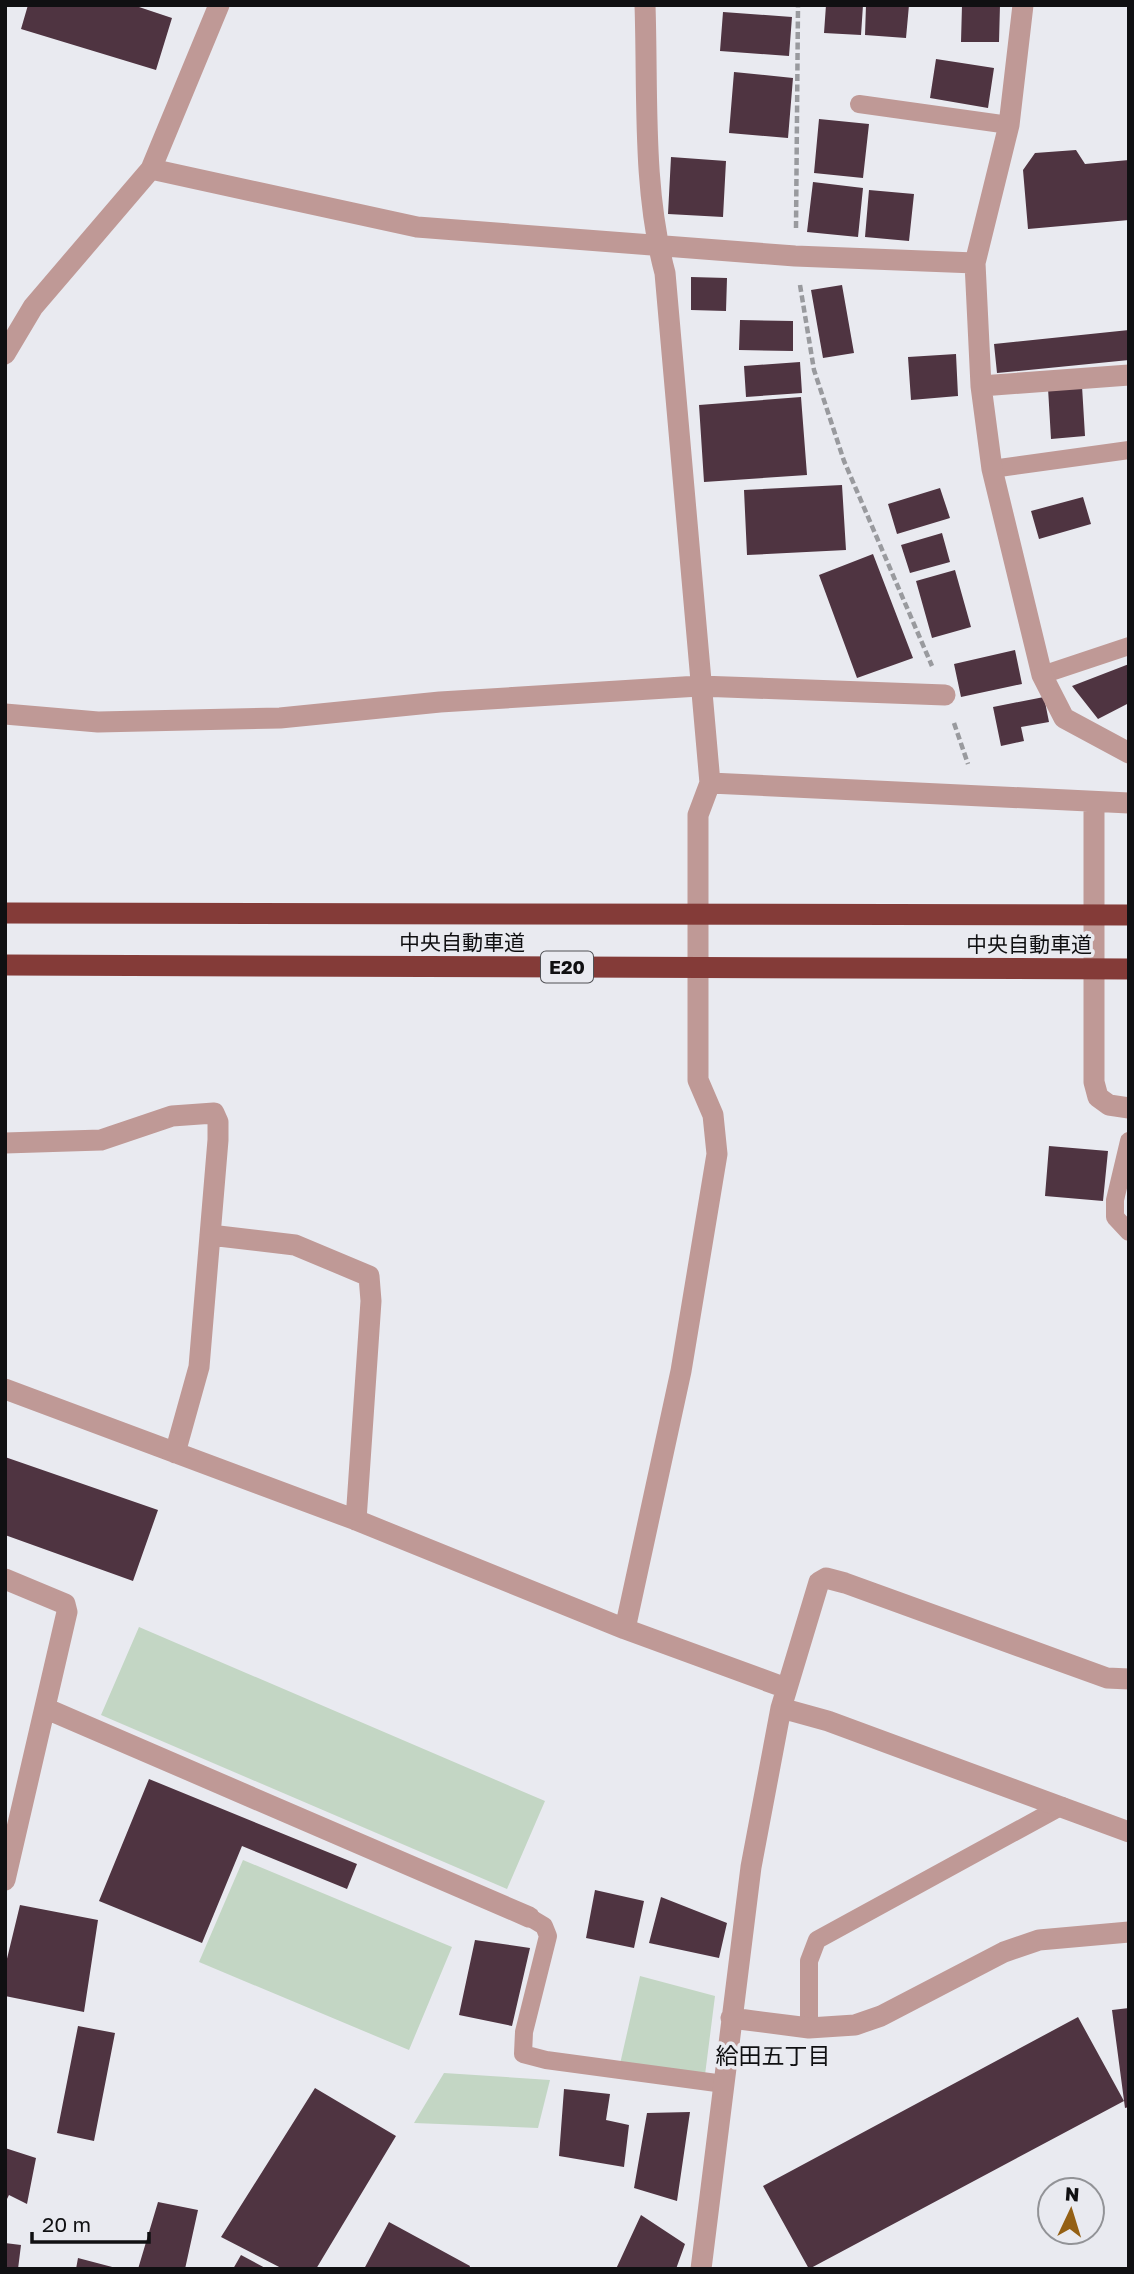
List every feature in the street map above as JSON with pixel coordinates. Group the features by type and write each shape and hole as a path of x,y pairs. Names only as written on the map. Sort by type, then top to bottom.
{"highway":[{"name":"中央自動車道","path":"5,913 1129,915"},
{"name":"中央自動車道","path":"5,965 1129,969"}],"street":[{"path":"625,1629 681,1371 717,1154 713,1115 698,1080 698,815 710,783 699,686 666,287 657,243 645,5"},
{"path":"1023,5 1009,125 975,263 981,386 992,470 1042,675 1064,718 1129,753"},
{"path":"5,354 33,306 151,169 216,6"},
{"path":"151,169 417,227 657,243 795,256 975,263"},
{"path":"981,386 1129,375"},
{"path":"5,714 98,722 280,718 440,702 699,686 945,695"},
{"path":"710,783 1129,803"},
{"path":"1094,802 1094,1082 1098,1097 1109,1105 1129,1108"},
{"path":"5,1143 101,1140 172,1116 214,1113 218,1122 199,1367 175,1453"},
{"path":"210,1235 295,1245 369,1276 371,1301 356,1520"},
{"path":"5,1389 356,1520 625,1629 784,1698 828,1721 1129,1832"},
{"path":"701,2269 751,1867 784,1698 819,1582 826,1578 1107,1678 1129,1679"},
{"path":"5,1579 65,1604 67,1612 47,1709 5,1880"},
{"path":"47,1709 528,1917"},
{"path":"731,2018 809,2028 855,2025 881,2016 1004,1952 1039,1940 1129,1932"}],"lane":[{"path":"859,104 1009,125"},
{"path":"992,470 1129,450"},
{"path":"1042,675 1129,646"},
{"path":"1129,1142 1115,1200 1115,1217 1129,1232"},
{"path":"809,2028 809,1961 817,1940 1062,1806"},
{"path":"528,1917 544,1926 548,1936 524,2032 523,2054 546,2060 724,2084"}],"path":[{"path":"798,5 795,256 814,370 844,461 945,695 970,772"}],"green space":[{"path":"139,1627 545,1801 507,1889 101,1715"},
{"path":"243,1860 452,1947 409,2050 199,1962"},
{"path":"640,1976 715,1996 705,2075 620,2064"},
{"path":"444,2073 550,2080 538,2128 414,2123"}],"building":[{"path":"28,5 133,5 172,18 156,70 21,29"},
{"path":"826,5 863,5 861,35 824,33"},
{"path":"866,5 909,5 906,38 865,35"},
{"path":"962,5 1000,5 999,42 961,42"},
{"path":"723,12 792,17 789,56 720,51"},
{"path":"936,59 994,68 988,108 930,98"},
{"path":"734,72 793,78 788,138 729,133"},
{"path":"819,119 869,124 863,178 814,173"},
{"path":"1076,150 1085,164 1129,160 1129,220 1028,229 1023,170 1035,153"},
{"path":"671,157 726,161 723,217 668,214"},
{"path":"813,182 863,188 858,237 807,232"},
{"path":"869,190 914,194 909,241 865,237"},
{"path":"691,277 727,278 726,311 691,310"},
{"path":"842,285 854,353 823,358 811,290"},
{"path":"740,320 793,321 793,351 739,350"},
{"path":"1129,330 1129,360 997,373 994,344"},
{"path":"956,354 958,396 911,400 908,357"},
{"path":"800,362 802,393 746,397 744,366"},
{"path":"1082,386 1085,436 1051,439 1048,388"},
{"path":"801,397 807,475 704,482 699,405"},
{"path":"842,485 846,550 747,555 744,490"},
{"path":"940,488 950,518 897,534 888,504"},
{"path":"1083,497 1091,524 1039,539 1031,511"},
{"path":"942,533 950,562 910,573 901,545"},
{"path":"873,554 913,658 857,678 819,575"},
{"path":"955,570 971,627 932,638 916,581"},
{"path":"1015,650 1022,684 961,697 954,664"},
{"path":"1129,664 1129,703 1098,719 1072,686"},
{"path":"1044,697 1049,722 1021,727 1024,741 1001,746 993,707"},
{"path":"1049,1146 1108,1151 1103,1201 1045,1196"},
{"path":"5,1457 158,1510 133,1581 5,1535"},
{"path":"149,1779 357,1864 347,1889 242,1846 202,1943 99,1901"},
{"path":"595,1890 644,1901 634,1948 586,1938"},
{"path":"661,1897 727,1923 719,1958 649,1943"},
{"path":"20,1905 98,1920 84,2012 5,1996 5,1967"},
{"path":"475,1940 530,1948 512,2026 459,2015"},
{"path":"1129,2008 1129,2107 1125,2108 1112,2010"},
{"path":"1078,2017 1124,2101 809,2269 763,2186"},
{"path":"78,2026 115,2033 94,2141 57,2133"},
{"path":"315,2088 396,2136 316,2269 283,2269 221,2237"},
{"path":"564,2089 610,2094 606,2120 629,2125 624,2167 559,2156"},
{"path":"690,2112 677,2201 634,2188 647,2113"},
{"path":"5,2148 36,2158 27,2204 9,2195 5,2203"},
{"path":"158,2202 198,2210 185,2269 138,2269"},
{"path":"641,2215 685,2244 676,2269 616,2269"},
{"path":"389,2222 470,2266 469,2269 364,2269"},
{"path":"5,2243 21,2245 18,2269 5,2269"},
{"path":"241,2255 267,2269 233,2269"},
{"path":"78,2258 116,2268 116,2269 76,2269"}],"district":[{"name":"給田五丁目","path":"773,2056"}]}
